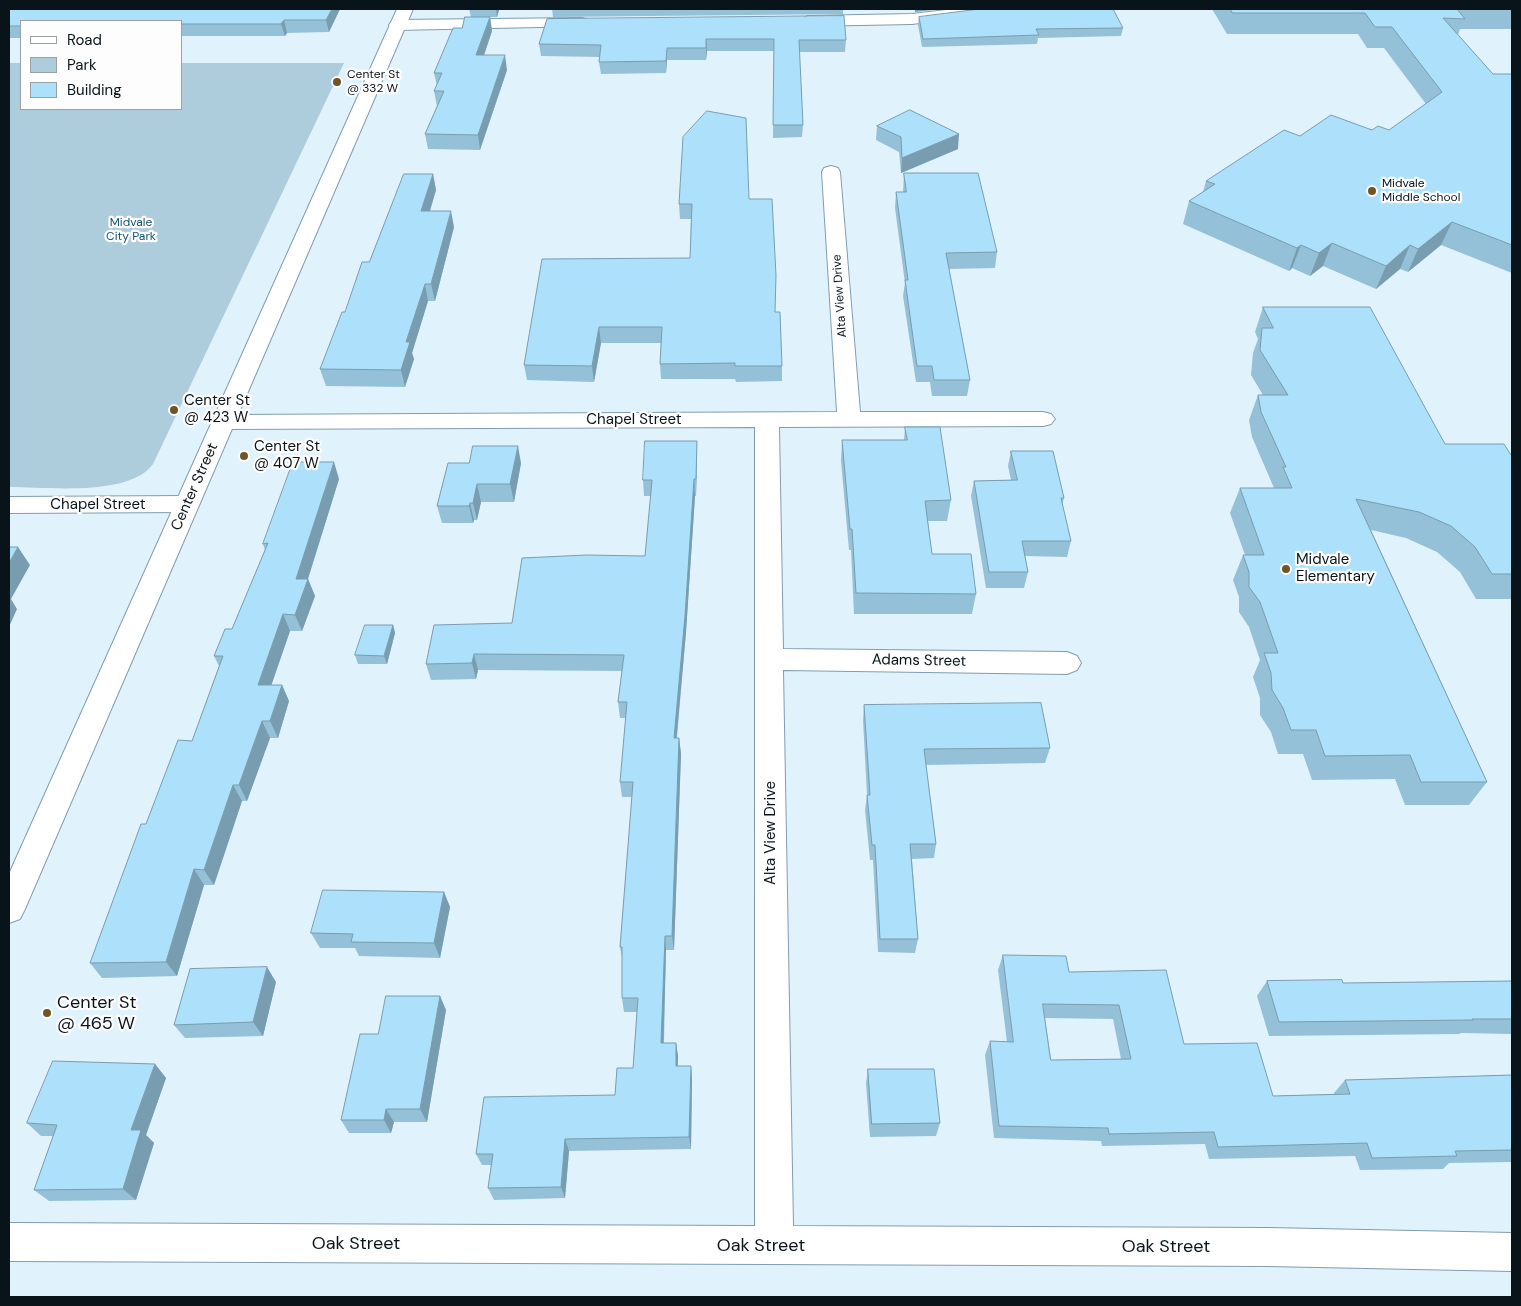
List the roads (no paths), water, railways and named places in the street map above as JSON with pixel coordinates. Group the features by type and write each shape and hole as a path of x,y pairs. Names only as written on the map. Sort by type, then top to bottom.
{"street":[{"path":"792,21 912,19 988,9"},
{"path":"401,17 595,23"},
{"name":"Center Street","path":"9,909 401,17"},
{"name":"Alta View Drive","path":"831,172 849,419"},
{"name":"Chapel Street","path":"224,422 1043,419"},
{"name":"Alta View Drive","path":"767,420 774,1246"},
{"name":"Chapel Street","path":"9,505 188,504"},
{"name":"Adams Street","path":"770,659 1067,663"},
{"name":"Oak Street","path":"9,1242 1258,1247 1512,1252"}],"place":[{"name":"Center St @ 332 W","path":"337,82"},
{"name":"Midvale Middle School","path":"1372,191"},
{"name":"Center St @ 423 W","path":"174,410"},
{"name":"Center St @ 407 W","path":"244,456"},
{"name":"Midvale Elementary","path":"1286,569"},
{"name":"Center St @ 465 W","path":"47,1013"}],"park label":[{"name":"Midvale City Park","path":"131,230"}]}
